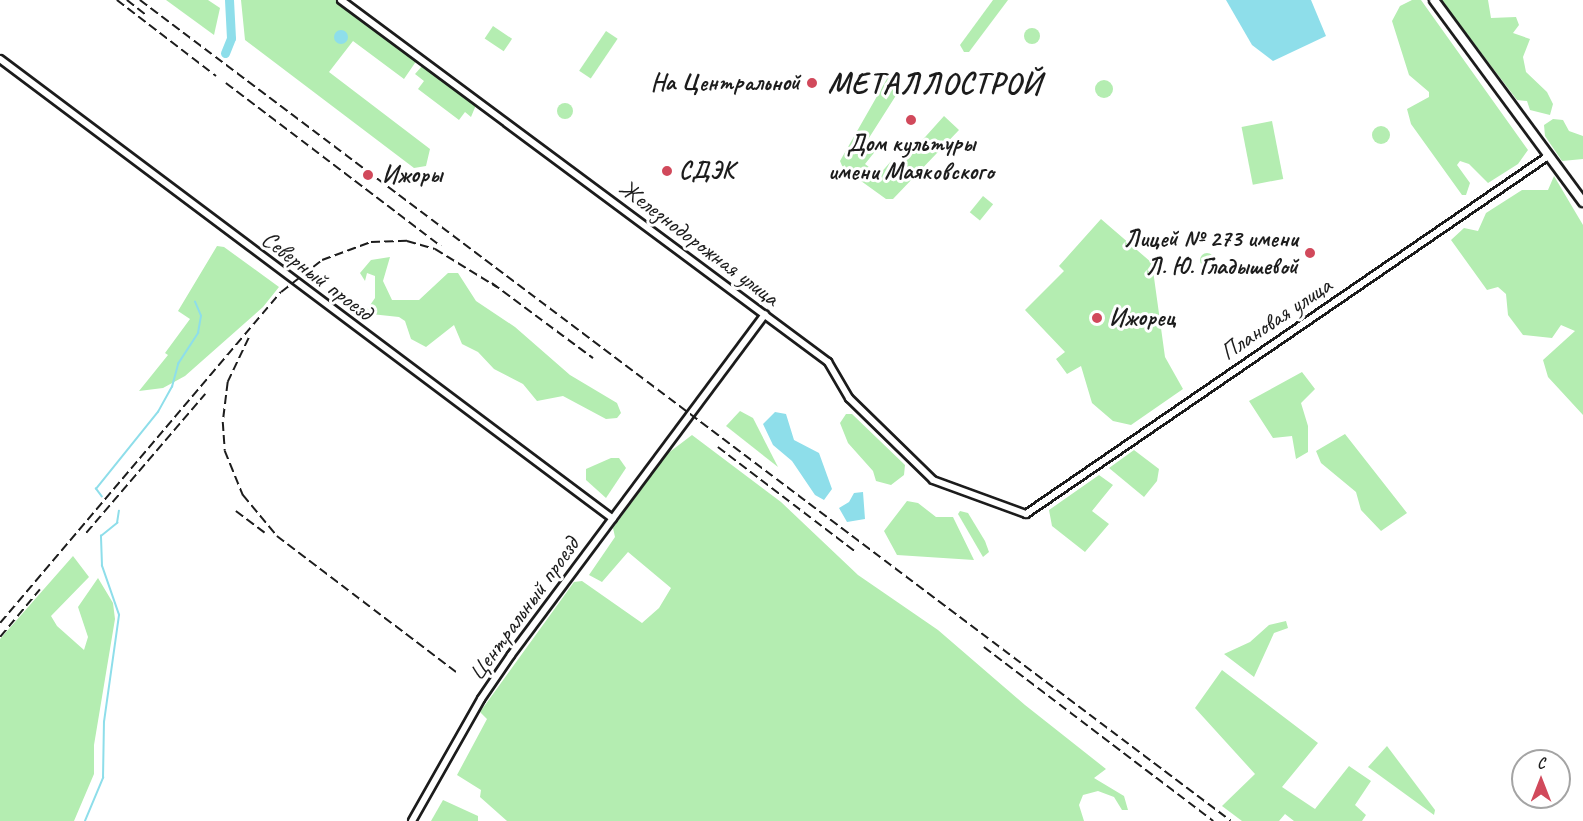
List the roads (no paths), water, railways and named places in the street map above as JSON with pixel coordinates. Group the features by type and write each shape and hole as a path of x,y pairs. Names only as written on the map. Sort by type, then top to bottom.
{"main road":[{"path":"1434,0 1583,202"}],"street":[{"name":"Железнодорожная улица","path":"341,0 828,362 849,398 933,480 1026,514"},
{"name":"Северный проезд","path":"0,59 613,519"},
{"name":"Плановая улица","path":"1026,514 1548,156"},
{"name":"Центральный проезд","path":"412,821 481,699 765,314"}],"water":[{"path":"1226,0 1311,0 1326,36 1273,61 1252,45"},
{"path":"338,30 344,30 348,37 344,44 338,44 334,40 334,34"},
{"path":"775,412 786,414 794,440 819,453 832,489 824,500 815,495 792,461 773,445 763,424"},
{"path":"863,492 865,519 847,522 839,508 849,502 854,493"}],"waterway":[{"path":"225,53 231,38 229,0"},
{"path":"102,497 96,489 158,412 172,387 178,364 198,333 201,316 195,302"},
{"path":"85,821 103,778 104,722 119,615 102,566 101,536 117,523 119,511"}],"railway":[{"path":"117,0 216,76"},
{"path":"127,0 146,15"},
{"path":"140,0 1231,821"},
{"path":"226,83 441,246"},
{"path":"0,623 281,292 322,260 371,242 407,241 435,249 497,287"},
{"path":"492,283 593,358"},
{"path":"249,338 228,382 223,422 225,451 243,495 277,536 456,672"},
{"path":"86,533 205,394"},
{"path":"718,447 856,552"},
{"path":"236,511 265,533"},
{"path":"0,637 40,589"},
{"path":"984,647 1213,821"}],"place":[{"name":"На Центральной","path":"812,83"},
{"name":"Дом культуры имени Маяковского","path":"911,120"},
{"name":"СДЭК","path":"667,171"},
{"name":"Ижоры","path":"368,175"},
{"name":"Лицей № 273 имени Л. Ю. Гладышевой","path":"1310,253"},
{"name":"Ижорец","path":"1097,318"}],"district":[{"name":"МЕТАЛЛОСТРОЙ","path":"935,83"}]}
